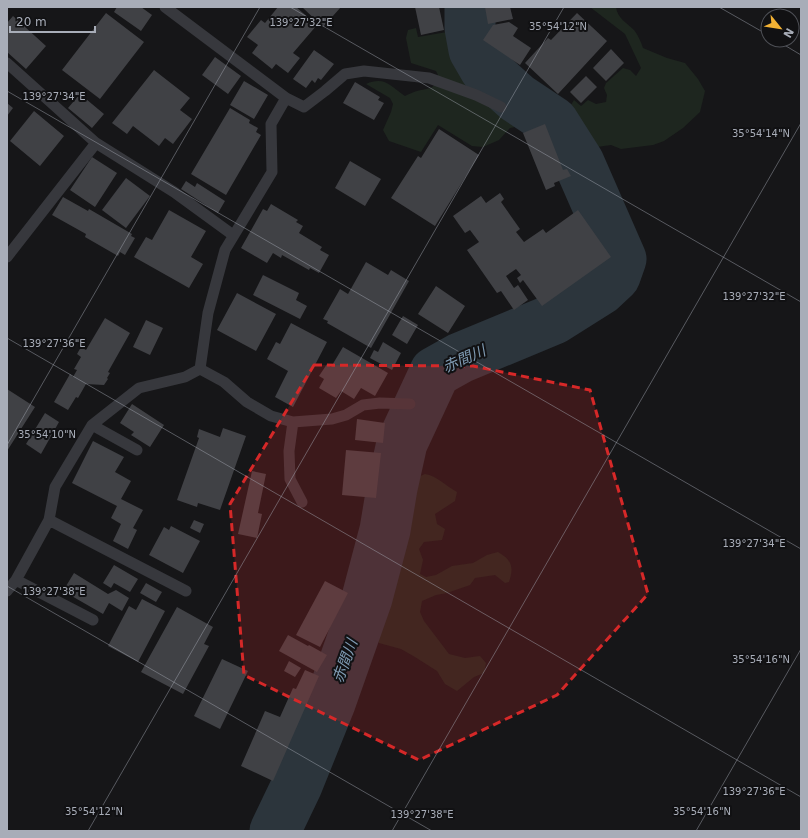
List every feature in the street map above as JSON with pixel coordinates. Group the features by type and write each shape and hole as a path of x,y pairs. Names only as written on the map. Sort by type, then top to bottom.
{"lane":[{"path":"165,7 286,98 304,107 345,74 364,71 429,78 476,95 501,107"},
{"path":"7,63 96,144 174,192 233,235"},
{"path":"200,369 208,313 225,250 272,172 271,124 286,98"},
{"path":"7,257 96,144"},
{"path":"200,369 224,382 247,402 271,416 293,422 332,419 346,415 363,405 380,403 410,404"},
{"path":"7,591 16,580 49,520 54,487 92,425 139,388 185,377 200,369"},
{"path":"293,422 289,451 290,479 302,502"},
{"path":"92,425 137,450"},
{"path":"49,520 186,590"},
{"path":"16,580 93,620"}],"highlighted area":[{"path":"314,365 473,366 590,390 648,594 557,695 419,760 244,675 230,504"}],"shaded area":[{"path":"590,7 616,7 620,17 634,30 643,48 667,58 685,63 698,79 705,91 700,112 683,128 664,141 653,145 621,149 611,145 585,149 569,159 561,159 546,122 524,130 515,127 510,128 499,140 483,147 472,146 438,125 421,152 389,141 383,130 393,104 390,98 366,84 378,81 387,83 405,96 434,86 438,75 436,71 411,63 406,38 408,30 416,28 418,37 447,32 452,38 457,50 468,52 480,50 501,61 514,69 517,78 524,84 539,88 547,101 558,112 571,105 574,100 581,106 588,100 596,104 606,102 607,95 604,88 606,83 623,68 630,70 636,76 641,68 625,34"},
{"path":"425,474 437,479 457,492 455,501 435,514 437,524 445,529 442,540 424,542 419,549 423,560 420,574 426,577 436,575 452,566 473,563 487,555 498,552 511,564 509,582 505,583 495,575 475,578 470,585 436,595 422,601 420,612 424,621 449,654 465,658 480,656 486,663 484,673 474,677 457,691 445,684 437,671 415,657 401,649 379,643 377,639 379,623 371,614 371,606 388,549 402,544 399,536 391,532 399,491 414,479"}],"building":[{"path":"117,7 141,7 152,15 141,31 114,12"},
{"path":"278,7 296,7 317,25 293,53 300,58 288,73 276,64 272,69 252,53 258,45 247,37 261,20 265,23"},
{"path":"302,7 341,7 323,27"},
{"path":"415,7 439,7 444,30 421,35"},
{"path":"485,7 510,7 513,19 488,24"},
{"path":"106,13 144,42 100,99 62,70"},
{"path":"577,13 607,41 558,94 525,63 548,38 551,40"},
{"path":"13,16 46,46 26,69 7,52 7,23"},
{"path":"509,22 518,28 513,36 531,48 520,65 483,40 493,25"},
{"path":"611,49 624,63 606,81 593,68"},
{"path":"314,50 334,64 321,80 318,78 315,83 312,80 306,88 293,79"},
{"path":"215,57 241,76 228,94 202,75"},
{"path":"154,70 190,98 180,110 192,119 173,144 165,138 159,146 133,126 127,134 112,123"},
{"path":"586,76 597,87 581,103 570,92"},
{"path":"244,81 268,95 254,119 230,105"},
{"path":"355,82 380,97 378,100 384,103 374,120 343,103"},
{"path":"80,94 104,114 92,128 68,108"},
{"path":"7,103 13,108 7,116"},
{"path":"230,108 250,120 249,123 258,128 256,132 261,135 226,195 191,174"},
{"path":"34,111 64,136 40,166 10,141"},
{"path":"545,124 563,170 567,169 571,176 554,183 555,186 546,190 523,133"},
{"path":"439,129 479,155 435,226 391,198 418,156 421,158"},
{"path":"92,157 117,173 95,207 70,190"},
{"path":"350,161 381,179 365,206 335,188"},
{"path":"126,178 150,196 126,228 102,210"},
{"path":"186,181 195,187 197,183 225,201 218,213 181,189"},
{"path":"500,193 504,199 501,202 520,229 516,232 524,242 543,229 546,233 578,210 611,257 542,306 523,280 520,283 517,278 521,275 516,269 506,276 514,288 518,285 528,300 514,310 501,291 497,293 467,250 479,242 470,230 465,233 453,216 481,196 486,203"},
{"path":"63,197 88,211 89,209 132,234 131,236 135,238 125,255 120,252 118,256 85,237 86,234 52,215"},
{"path":"271,204 298,220 296,222 303,226 299,233 322,247 320,250 329,255 319,273 310,268 309,270 282,255 281,258 273,253 267,263 241,248 263,209 267,211"},
{"path":"169,210 206,231 191,257 203,264 189,288 134,257 146,237 152,240"},
{"path":"366,262 388,275 391,270 409,281 371,348 327,323 328,321 323,319 340,289 348,294"},
{"path":"263,275 299,293 296,300 307,306 300,319 253,295"},
{"path":"436,286 465,306 448,333 418,314"},
{"path":"237,293 276,314 256,351 217,330"},
{"path":"403,316 418,325 407,344 392,335"},
{"path":"105,318 130,333 108,372 110,373 104,385 86,384 78,398 76,397 68,410 54,402 70,374 73,377 77,370 74,369 81,357 77,354 81,347 86,350"},
{"path":"146,320 163,328 150,355 133,347"},
{"path":"291,323 327,342 293,407 275,397 288,371 267,359 276,342 280,344"},
{"path":"383,342 401,353 392,370 370,358 374,350 378,352"},
{"path":"343,347 388,373 375,396 361,388 354,399 341,391 336,398 319,388 324,379 319,376 327,364 331,367"},
{"path":"7,389 35,407 7,451"},
{"path":"132,404 164,425 150,447 131,435 134,432 120,423"},
{"path":"45,413 59,422 41,454 26,444"},
{"path":"357,419 385,423 383,443 355,440"},
{"path":"223,428 246,436 220,510 198,503 197,507 177,500 199,438 197,437 199,429 220,437"},
{"path":"93,441 124,457 115,472 131,481 121,499 143,510 133,528 137,530 128,549 113,541 121,524 111,518 117,506 72,483"},
{"path":"346,450 381,453 376,498 342,495"},
{"path":"252,471 266,474 258,513 262,514 257,538 238,534"},
{"path":"194,520 204,524 200,533 190,528"},
{"path":"171,526 200,541 183,573 149,555 164,527 169,530"},
{"path":"114,565 138,579 130,592 114,583 111,588 103,583"},
{"path":"74,573 108,594 116,590 129,598 122,611 109,603 103,614 63,591"},
{"path":"325,581 348,593 320,647 296,635"},
{"path":"146,583 162,592 156,602 140,593"},
{"path":"142,599 165,611 138,662 108,646 129,606 136,610"},
{"path":"177,607 213,627 204,644 209,646 183,694 141,672"},
{"path":"288,635 327,655 317,672 279,651"},
{"path":"222,659 248,671 220,729 194,716"},
{"path":"289,661 301,668 295,677 284,671"},
{"path":"305,670 319,676 273,781 241,766 265,711 280,717 293,688 296,689"}],"waterway":[{"name":"赤間川","path":"275,831 297,785 330,703 367,598 385,530 402,443 435,372 460,358 554,319 600,290 615,276 621,259 579,163 553,122 517,98 485,69 474,50 470,28 470,7"}]}
